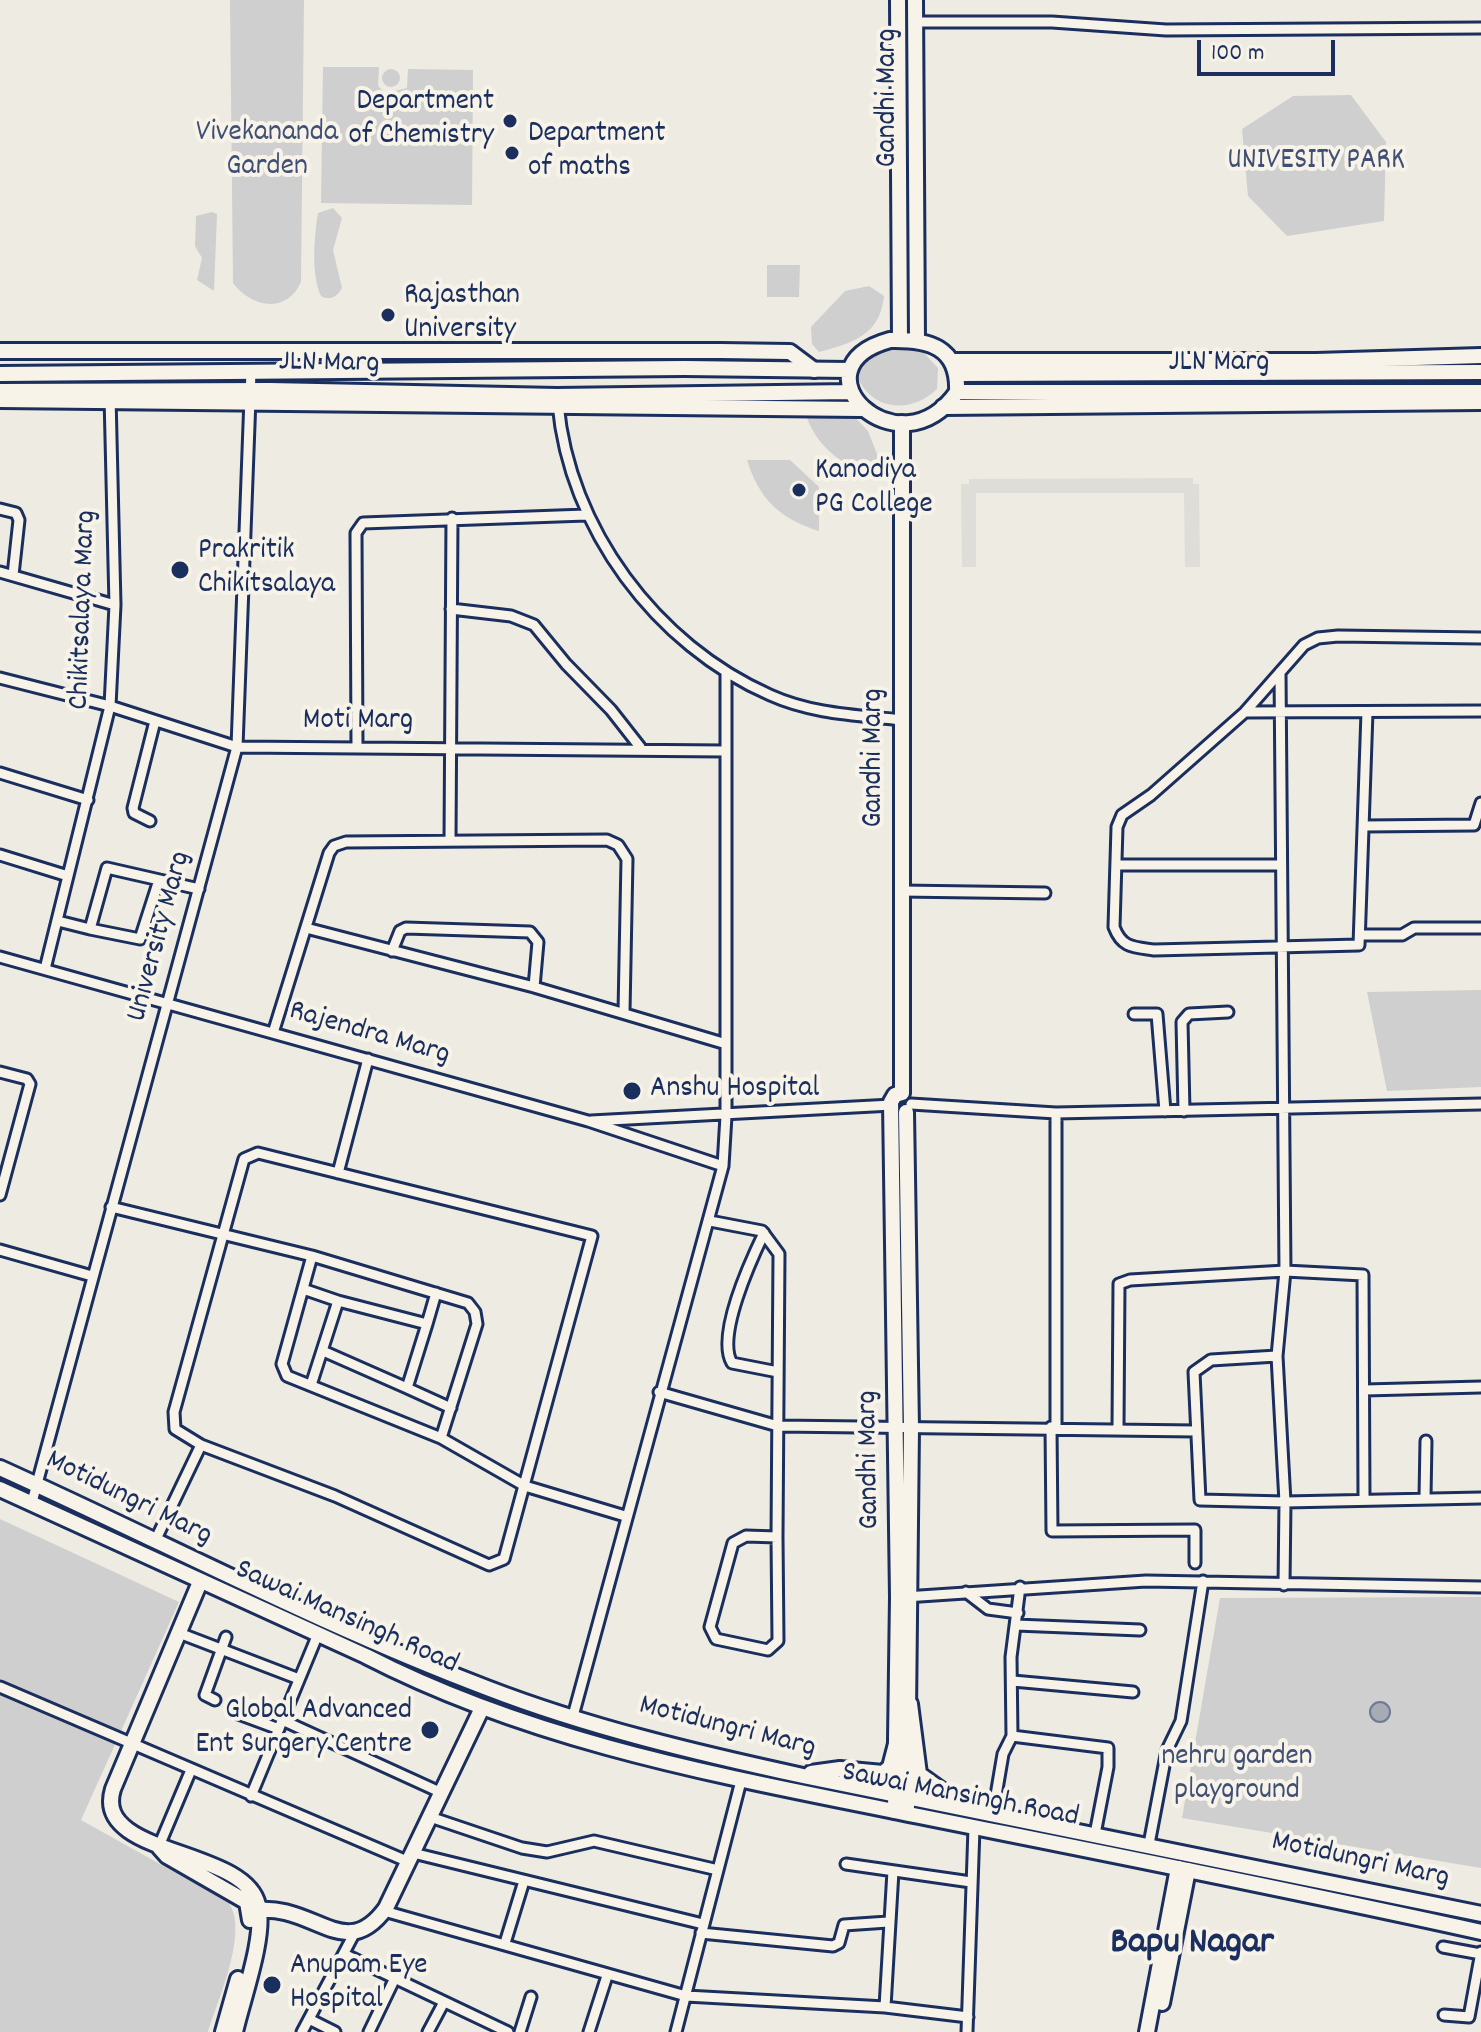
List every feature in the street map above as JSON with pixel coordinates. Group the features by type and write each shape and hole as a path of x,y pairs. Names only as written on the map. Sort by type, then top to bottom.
{"main road":[{"name":"Gandhi Marg","path":"898,0 900,340"},
{"name":"Gandhi Marg","path":"915,0 917,340"},
{"path":"900,340 917,340 937,347 956,367 957,392 943,407 919,421 884,422 861,409 850,392 849,370 873,344 900,340"},
{"path":"0,351 790,352 814,370"},
{"path":"956,367 1481,356"},
{"name":"JLN Marg","path":"956,367 1481,372"},
{"name":"JLN Marg","path":"0,374 849,370"},
{"name":"JLN Marg","path":"0,391 557,400 850,392"},
{"name":"JLN Marg","path":"957,392 1481,392"},
{"path":"0,400 110,395"},
{"path":"557,400 861,409"},
{"path":"943,407 1481,402"},
{"name":"Gandhi Marg","path":"902,423 904,1597"},
{"name":"Motidungri Marg","path":"0,1468 235,1580 488,1689 573,1716 730,1760 803,1776 1481,1914"},
{"name":"Sawai Mansingh Road","path":"0,1489 425,1686 569,1736 741,1781 1481,1932"},
{"path":"200,1582 113,1789 109,1807 122,1825 159,1846 167,1856 237,1894 255,1910 288,1911 346,1935 372,1926 384,1911 482,1708"},
{"path":"904,1597 910,1704 919,1774 965,1807"},
{"path":"901,1794 896,1744 904,1597"},
{"path":"901,1812 910,1704"},
{"path":"803,1776 840,1769 885,1772 896,1744"},
{"path":"1147,2032 1183,1869"},
{"path":"1156,2032 1183,1869"},
{"path":"223,2032 255,1910"},
{"path":"235,2032 258,1932 255,1910"}],"street":[{"path":"915,22 1052,22 1166,30 1481,28"},
{"name":"University Marg","path":"32,1502 237,747 251,371"},
{"name":"Chikitsalaya Marg","path":"45,969 110,706 115,605 110,395"},
{"path":"557,400 569,465 586,515 648,605 689,646 726,672 771,696 822,712 901,720"},
{"path":"0,509 16,513 19,520 13,575"},
{"path":"357,746 356,533 363,523 586,515"},
{"path":"450,841 452,518"},
{"path":"0,572 115,605"},
{"path":"451,609 511,616 534,625 640,747"},
{"path":"1367,712 1362,935 1359,945 1129,947 1120,941 1114,927 1117,827 1122,815 1151,795 1245,712 1304,645 1318,638 1481,638"},
{"path":"573,1716 625,1516 723,1166 726,1116 723,1043 726,672"},
{"path":"1280,672 1285,1271 1277,1356 1285,1502 1284,1585"},
{"name":"Moti Marg","path":"0,678 110,706 237,747 640,747 725,751"},
{"path":"1245,712 1481,711"},
{"path":"150,821 134,813 133,808 155,721"},
{"path":"0,773 88,800"},
{"path":"1365,826 1474,825 1481,803"},
{"path":"273,1033 329,853 334,846 346,842 607,840 618,845 627,859 624,1012"},
{"path":"0,855 68,876"},
{"path":"1117,865 1280,865"},
{"path":"90,929 107,868 199,889"},
{"path":"58,921 140,939 159,880"},
{"path":"901,891 1045,893"},
{"path":"306,928 534,987 723,1043"},
{"path":"392,951 400,931 406,928 530,932 538,942 534,987"},
{"path":"1362,935 1402,935 1414,928 1481,928"},
{"name":"Rajendra Marg","path":"0,957 588,1121 723,1166"},
{"path":"1184,1111 1182,1022 1189,1014 1228,1012"},
{"path":"1134,1014 1157,1014 1165,1111"},
{"path":"338,1173 368,1059"},
{"path":"0,1072 27,1079 30,1084 4,1162 0,1195"},
{"path":"588,1121 726,1116 901,1104 1056,1113 1481,1104"},
{"path":"1056,1113 1052,1531 1195,1530 1195,1563"},
{"path":"258,1153 592,1236 504,1559 489,1565 335,1496 201,1445 178,1433 174,1412 225,1236 248,1155 258,1153"},
{"path":"111,1207 312,1256 468,1303 475,1312 477,1324 441,1438"},
{"path":"710,1221 764,1233 779,1254 778,1641 768,1650 716,1639 710,1627 733,1543 746,1536 777,1537"},
{"path":"764,1233 748,1266 726,1347 732,1363 778,1372"},
{"path":"0,1250 92,1276"},
{"path":"312,1256 282,1364 287,1376 441,1438 525,1486 625,1516"},
{"path":"1118,1428 1119,1284 1130,1280 1285,1271 1363,1275 1364,1498"},
{"path":"303,1289 427,1324"},
{"path":"407,1388 436,1293"},
{"path":"311,1385 338,1301"},
{"path":"323,1351 451,1408"},
{"path":"1277,1356 1211,1360 1194,1372 1200,1500 1285,1502 1481,1498"},
{"path":"1365,1390 1481,1387"},
{"path":"659,1392 778,1426 1196,1431"},
{"path":"1425,1497 1426,1441"},
{"path":"155,1541 201,1445"},
{"path":"904,1597 1020,1587 1203,1581 1481,1587"},
{"path":"1149,1844 1167,1750 1181,1721 1203,1581"},
{"path":"993,1813 1003,1754 1012,1736 1011,1657 1020,1587"},
{"path":"966,1592 988,1609 1018,1613"},
{"path":"1016,1625 1140,1630"},
{"path":"179,1633 299,1679"},
{"path":"251,1796 318,1634"},
{"path":"215,1700 205,1695 226,1637"},
{"path":"1013,1681 1133,1692"},
{"path":"0,1687 251,1796 411,1857 524,1881 702,1928 833,1946 839,1943 844,1925 888,1922"},
{"path":"233,1712 280,1724 442,1793"},
{"path":"1012,1736 1108,1748 1108,1767 1095,1834"},
{"path":"159,1846 191,1770"},
{"path":"676,2032 741,1781"},
{"path":"430,1817 522,1848 547,1852 594,1841 718,1870"},
{"path":"967,2032 974,1828"},
{"path":"846,1864 971,1882"},
{"path":"885,2007 893,1871"},
{"path":"505,1943 524,1881"},
{"path":"384,1911 410,1921 505,1943 607,1976 686,1996 885,2007 968,2017"},
{"path":"302,2032 354,1934"},
{"path":"1443,1947 1481,1953 1469,2017 1444,2015"},
{"path":"344,1954 508,2032"},
{"path":"589,2032 607,1976"},
{"path":"369,2032 394,1980"},
{"path":"520,2032 531,1997"},
{"path":"428,2032 444,2002"},
{"path":"309,2019 335,2032"}],"shaded area":[{"path":"1193,478 1193,484 1199,484 1200,567 1185,567 1184,493 976,493 976,567 962,567 961,484 969,484 969,479"},
{"path":"1376,1702 1384,1702 1390,1712 1384,1722 1376,1722 1370,1716 1370,1708"}],"green space":[{"name":"Vivekananda Garden","path":"230,0 304,0 301,282 295,293 278,303 268,304 249,298 233,283"},
{"path":"323,67 379,67 378,86 385,93 407,88 408,69 473,70 472,205 321,203"},
{"path":"387,69 395,69 400,78 398,85 387,87 382,82 382,74"},
{"name":"UNIVESITY PARK","path":"1351,95 1386,142 1384,221 1287,236 1248,196 1242,129 1293,96"},
{"path":"333,208 342,218 333,250 342,288 336,296 327,298 321,296 318,287 315,244 318,213"},
{"path":"212,212 217,214 214,291 197,280 202,258 195,246 196,216"},
{"path":"767,265 800,265 799,297 767,297"},
{"path":"869,286 884,296 877,320 871,328 853,341 819,352 812,344 811,327 845,291"},
{"path":"898,348 923,352 938,368 937,389 917,402 905,405 883,403 865,389 858,378 862,365 872,356"},
{"path":"805,411 850,412 868,431 879,459 869,473 848,465 829,451 814,432"},
{"path":"747,460 790,460 819,487 819,531 793,520 773,506 758,486"},
{"path":"1481,990 1481,1087 1387,1091 1367,992"},
{"path":"0,1519 179,1602 81,1820 228,1902 234,1914 234,1948 208,2032 0,2032"},
{"name":"nehru garden playground","path":"1481,1597 1481,1868 1182,1818 1220,1598"}],"place":[{"name":"Department of Chemistry","path":"510,121"},
{"name":"Department of maths","path":"512,153"},
{"name":"Rajasthan University","path":"388,315"},
{"name":"Kanodiya PG College","path":"799,490"},
{"name":"Prakritik Chikitsalaya","path":"180,570"},
{"name":"Anshu Hospital","path":"632,1091"},
{"name":"Global Advanced Ent Surgery Centre","path":"430,1730"},
{"name":"Anupam Eye Hospital","path":"272,1985"}],"district":[{"name":"Bapu Nagar","path":"1192,1946"}]}
